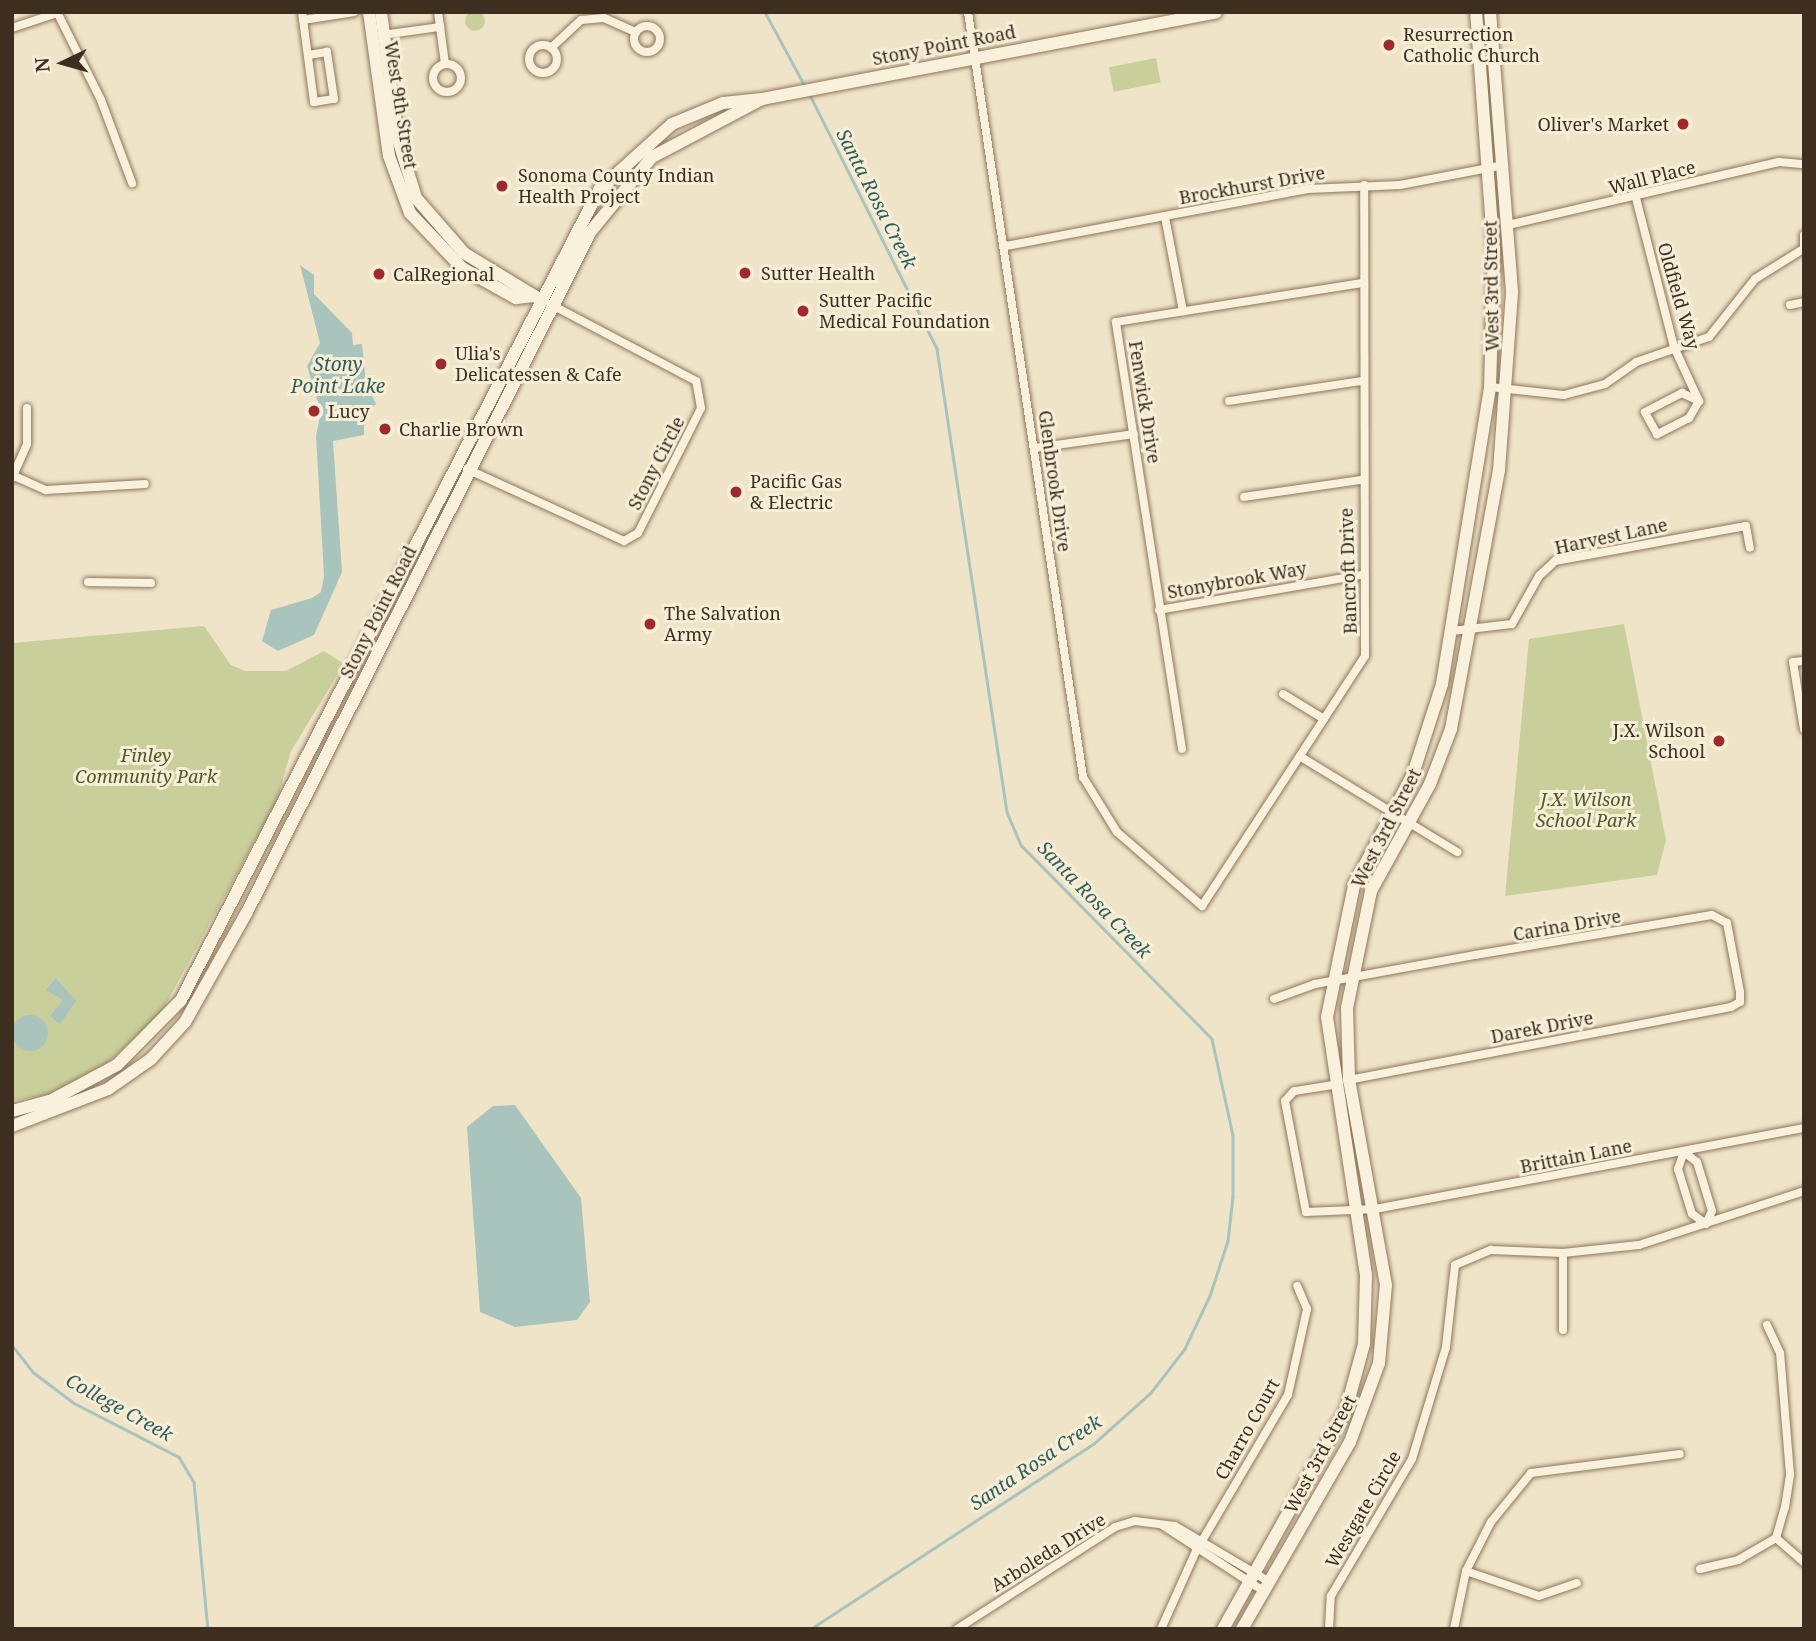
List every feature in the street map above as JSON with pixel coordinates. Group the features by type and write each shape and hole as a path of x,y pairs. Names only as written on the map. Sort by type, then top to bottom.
{"main road":[{"name":"West 9th Street","path":"369,12 378,35"},
{"name":"West 9th Street","path":"381,12 378,35 389,156 410,213 462,268 516,298 536,298"},
{"name":"Stony Point Road","path":"12,1111 81,1087 144,1043 187,990 536,298 579,220 635,152 698,111 1216,12"},
{"name":"West 3rd Street","path":"1223,1629 1249,1576 1355,1387 1367,1307 1354,1207 1327,1043 1330,982 1354,885 1430,732 1452,631 1490,387 1494,256 1476,12"},
{"name":"West 3rd Street","path":"1242,1629 1369,1402 1385,1309 1375,1209 1349,1080 1350,977 1373,886 1446,747 1473,630 1508,393 1508,225 1490,12"},
{"name":"Stony Point Road","path":"18,1125 108,1089 150,1059 185,1022 247,912 591,231 628,180 677,139 762,99"},
{"path":"18,1125 77,1096 81,1087"}],"street":[{"path":"307,55 327,52 334,99 314,102 307,55 302,16 354,12"},
{"path":"438,12 445,64"},
{"name":"Glenbrook Drive","path":"968,12 1006,246 1083,777 1117,832 1202,906"},
{"path":"12,28 57,13 101,100 132,183"},
{"path":"551,48 580,16 604,18 636,32"},
{"path":"378,35 440,27"},
{"name":"Wall Place","path":"1508,225 1636,198 1779,162 1804,164"},
{"name":"Brockhurst Drive","path":"1006,246 1308,189 1416,183 1504,165"},
{"name":"Bancroft Drive","path":"1202,906 1365,656 1361,480 1364,185"},
{"name":"Oldfield Way","path":"1636,198 1674,347 1699,401"},
{"path":"1165,217 1183,311"},
{"path":"1490,387 1508,393 1593,389 1674,347 1718,331 1755,279 1804,249 1804,235"},
{"name":"Fenwick Drive","path":"1182,749 1116,322 1363,283"},
{"name":"Stony Circle","path":"455,463 612,540 638,533 701,408 696,381 536,298"},
{"path":"1790,305 1804,302"},
{"path":"1229,401 1362,381"},
{"path":"1682,393 1699,401 1689,418 1657,434 1645,412 1682,393"},
{"path":"27,408 27,444 13,476 46,490 145,484"},
{"path":"1035,448 1134,434"},
{"path":"1244,497 1361,480"},
{"name":"Harvest Lane","path":"1452,631 1512,624 1539,576 1555,561 1746,526 1750,548"},
{"name":"Stonybrook Way","path":"1159,610 1362,575"},
{"path":"89,582 151,583"},
{"path":"1804,660 1793,662 1804,729"},
{"path":"1283,694 1324,719"},
{"path":"1301,757 1457,852"},
{"name":"Carina Drive","path":"1274,999 1350,977 1712,915 1727,923 1740,1002"},
{"name":"Darek Drive","path":"1349,1080 1740,1002"},
{"name":"Brittain Lane","path":"1332,1085 1294,1091 1285,1101 1300,1199 1306,1212 1354,1207 1375,1209 1804,1128"},
{"path":"1684,1152 1697,1162 1712,1211 1706,1224 1692,1214 1678,1169 1684,1152"},
{"name":"Westgate Circle","path":"1329,1629 1331,1596 1412,1459 1446,1347 1455,1265 1491,1250 1563,1253 1639,1245 1804,1191"},
{"path":"1563,1253 1563,1330"},
{"name":"Charro Court","path":"1161,1629 1196,1551 1288,1395 1307,1309 1297,1286"},
{"path":"1700,1569 1738,1560 1776,1538 1790,1474 1780,1353 1768,1325"},
{"path":"1454,1629 1466,1572 1506,1497 1531,1473 1680,1454"},
{"name":"Arboleda Drive","path":"957,1629 1115,1527 1135,1521 1162,1525 1201,1542 1249,1576"},
{"name":"Arboleda Drive","path":"1162,1525 1196,1551 1265,1585"},
{"path":"1776,1538 1804,1562"},
{"path":"1466,1572 1539,1596 1577,1583"}],"green space":[{"path":"475,11 482,14 485,21 482,28 475,31 468,28 465,21 468,14"},
{"path":"1156,58 1161,83 1114,92 1109,67"},
{"name":"J.X. Wilson School Park","path":"1624,624 1666,840 1657,875 1505,896 1529,639"},
{"name":"Finley Community Park","path":"204,626 231,665 245,671 286,671 324,651 344,664 291,751 277,800 160,1015 105,1065 50,1094 12,1101 12,643"}],"water":[{"name":"Stony Point Lake","path":"300,265 314,275 314,294 352,333 353,345 362,344 366,383 376,404 364,415 364,435 333,441 342,572 314,635 278,651 262,641 271,610 312,598 321,592 324,576 316,436 321,412 307,366 320,343"},
{"path":"56,978 76,1001 60,1024 50,1016 63,1000 46,990"},
{"path":"30,1015 42,1021 48,1033 42,1045 30,1051 18,1045 12,1033 18,1021"},
{"path":"515,1105 581,1198 590,1302 577,1320 515,1327 480,1312 467,1127 493,1106"}],"waterway":[{"name":"Santa Rosa Creek","path":"765,12 805,86"},
{"name":"Santa Rosa Creek","path":"810,95 937,349 1007,812 1021,845 1212,1039 1233,1135 1233,1197 1228,1241 1210,1296 1185,1349 1151,1393 1094,1444 811,1629"},
{"name":"College Creek","path":"12,1345 33,1372 74,1403 179,1457 194,1482 208,1629"}],"place":[{"name":"Resurrection Catholic Church","path":"1389,45"},
{"name":"Oliver's Market","path":"1683,124"},
{"name":"Sonoma County Indian Health Project","path":"502,186"},
{"name":"Sutter Health","path":"745,273"},
{"name":"CalRegional","path":"379,274"},
{"name":"Sutter Pacific Medical Foundation","path":"803,311"},
{"name":"Ulia's Delicatessen & Cafe","path":"441,364"},
{"name":"Lucy","path":"314,411"},
{"name":"Charlie Brown","path":"385,429"},
{"name":"Pacific Gas & Electric","path":"736,492"},
{"name":"The Salvation Army","path":"650,624"},
{"name":"J.X. Wilson School","path":"1719,741"}]}
